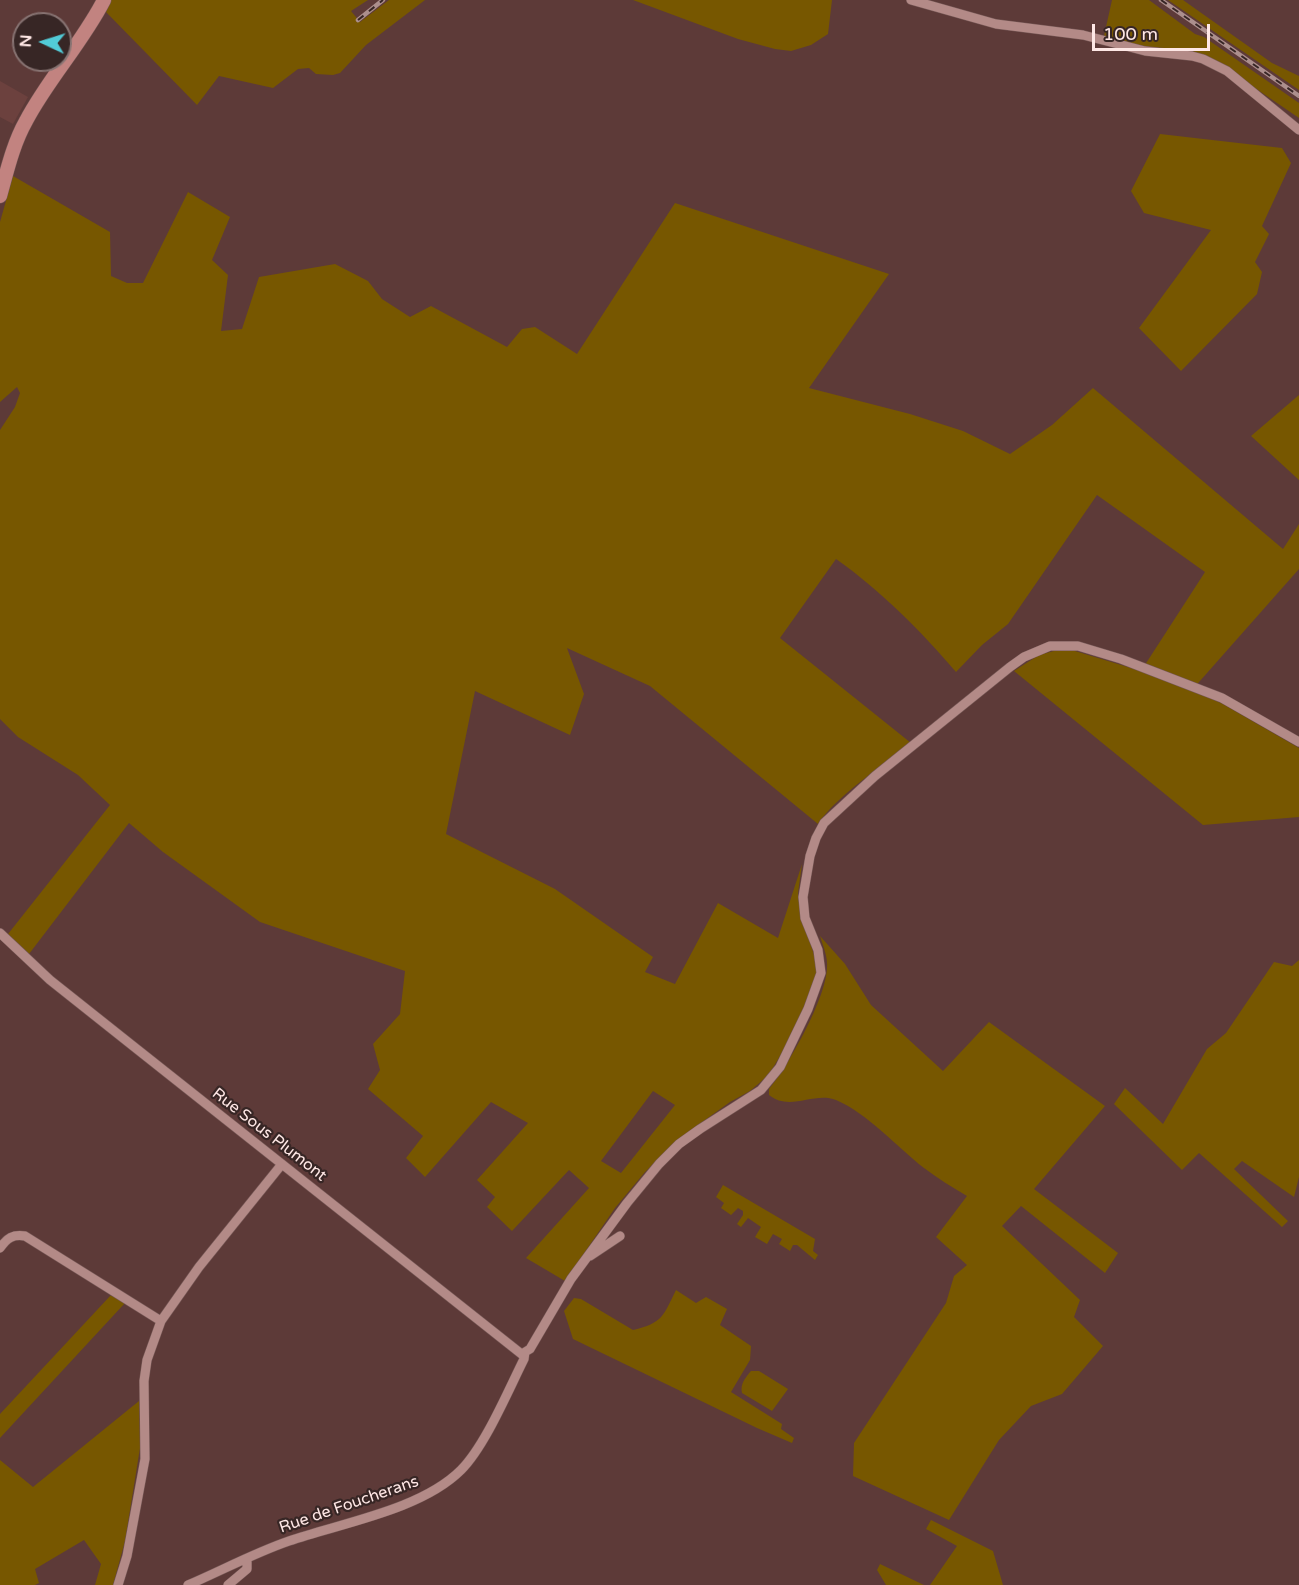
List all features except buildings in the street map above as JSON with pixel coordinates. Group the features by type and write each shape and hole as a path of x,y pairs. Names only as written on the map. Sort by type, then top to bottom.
{"main road":[{"path":"0,196 11,157 25,121 94,21 104,0"}],"street":[{"path":"911,0 996,24 1083,36 1145,51 1203,59 1227,71 1299,130"},
{"name":"Rue de Foucherans","path":"188,1585 288,1541 399,1506 434,1490 466,1465 478,1448 524,1356 534,1343 558,1299 642,1183 673,1150 699,1129 761,1090 780,1067 808,1009 821,973 819,950 805,918 803,897 810,856 824,823 875,776 1010,667 1024,657 1050,646 1078,646 1121,659 1222,698 1299,742"},
{"name":"Rue Sous Plumont","path":"0,933 50,980 524,1356"},
{"path":"118,1585 127,1556 145,1459 144,1382 147,1360 161,1321 199,1267 282,1164"},
{"path":"0,1248 7,1238 17,1235 26,1236 161,1321"},
{"path":"585,1259 620,1236"},
{"path":"228,1585 247,1569 249,1563 247,1559"}],"shaded area":[{"path":"111,0 368,0 351,11 360,22 389,0 425,0 366,45 340,73 316,74 309,68 298,69 273,88 219,76 197,105 106,12"},
{"path":"633,0 832,0 828,34 811,45 791,51 738,39"},
{"path":"1112,0 1149,0 1195,34 1204,37 1299,103 1299,118 1211,58 1191,51 1141,47 1104,36"},
{"path":"1168,0 1183,0 1272,63 1299,76 1299,90"},
{"path":"0,81 28,97 13,124 0,117"},
{"path":"1160,134 1282,148 1291,163 1262,226 1269,234 1255,262 1262,272 1257,294 1181,371 1139,328 1211,230 1144,213 1131,191"},
{"path":"13,176 110,232 111,276 127,283 143,283 188,192 230,217 212,260 228,275 221,331 242,329 259,277 335,264 368,281 382,299 410,317 431,306 507,347 522,329 535,327 577,354 675,203 889,274 809,388 910,414 963,431 1010,454 1052,425 1093,388 1283,549 1299,524 1299,569 1192,690 1221,703 1299,748 1299,817 1203,825 1014,671 1039,655 1065,648 1141,671 1205,572 1097,495 1008,624 982,645 956,672 899,612 836,559 780,638 911,743 848,792 818,824 650,686 567,648 584,694 570,735 475,691 446,834 555,889 653,957 645,972 675,984 718,903 778,938 802,864 798,893 800,909 818,968 807,1004 771,1071 750,1091 730,1102 680,1138 645,1172 615,1208 565,1281 526,1258 589,1188 569,1170 512,1231 487,1207 495,1197 477,1180 528,1123 491,1102 425,1177 406,1158 423,1136 368,1089 380,1070 373,1044 400,1014 405,971 260,922 163,852 129,823 29,954 8,934 110,805 78,775 18,737 0,719 0,430 15,407 20,393 17,387 0,402 0,222","holes":["653,1091 675,1105 621,1173 601,1161"]},
{"path":"1299,395 1299,480 1251,436"},
{"path":"820,936 845,964 871,1005 943,1071 989,1022 1105,1106 1034,1189 1118,1253 1105,1273 1021,1206 1002,1226 1080,1300 1074,1317 1103,1346 1062,1394 1031,1406 999,1440 949,1520 853,1476 854,1443 946,1303 954,1276 967,1265 936,1237 967,1196 924,1168 848,1106 828,1098 785,1102 769,1095 769,1089 805,1031 825,981 827,964"},
{"path":"1299,960 1299,1177 1294,1197 1242,1161 1234,1169 1288,1221 1282,1227 1199,1153 1182,1170 1114,1104 1125,1088 1163,1124 1207,1049 1226,1033 1274,962 1292,966"},
{"path":"723,1185 815,1239 813,1251 818,1255 815,1260 797,1245 793,1245 790,1251 779,1244 782,1239 773,1234 767,1244 755,1237 761,1227 748,1218 741,1227 737,1224 743,1211 738,1208 731,1215 721,1208 724,1203 716,1197"},
{"path":"676,1290 696,1303 706,1297 727,1309 720,1325 751,1346 750,1360 731,1392 782,1424 781,1429 794,1438 792,1443 573,1339 564,1311 574,1298 581,1299 633,1330 651,1324 661,1317"},
{"path":"111,1295 125,1303 0,1438 0,1414"},
{"path":"751,1371 759,1371 788,1389 772,1411 742,1393 742,1384"},
{"path":"139,1401 140,1448 125,1541 113,1585 95,1585 101,1564 84,1540 35,1569 39,1583 0,1585 0,1460 33,1487"},
{"path":"931,1520 993,1551 1003,1585 930,1585 957,1546 926,1529"},
{"path":"880,1564 924,1585 886,1585 877,1570"}],"railway":[{"path":"358,20 383,0"},
{"path":"1161,0 1299,96"}]}
